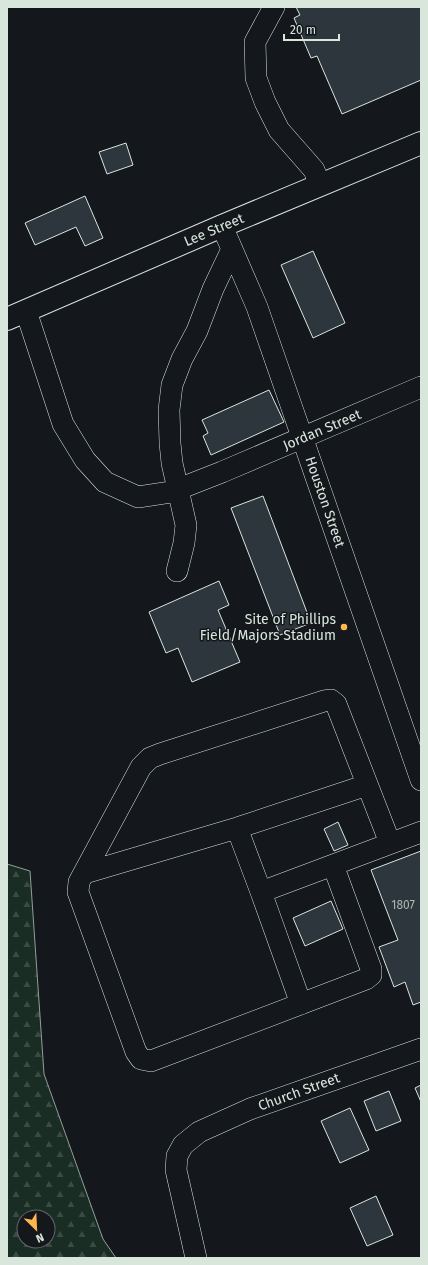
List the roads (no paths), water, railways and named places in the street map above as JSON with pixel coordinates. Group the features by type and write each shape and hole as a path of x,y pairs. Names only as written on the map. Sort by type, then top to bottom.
{"main road":[{"name":"Lee Street","path":"16,315 421,142"}],"street":[{"path":"274,7 255,42 256,78 265,102 279,130 314,170 320,185"},
{"name":"Houston Street","path":"222,226 257,307 421,780"},
{"path":"177,571 186,525 172,463 170,443 169,410 172,385 182,359 197,331 213,289 232,249"},
{"name":"Jordan Street","path":"16,315 63,424 85,460 105,482 138,497 171,492 303,438 421,387"},
{"path":"333,865 371,970 371,975 366,979 151,1061 142,1059 136,1052 78,892 79,882 141,767 150,758 331,700 336,704 390,843"},
{"path":"85,873 237,828 367,785"},
{"path":"237,828 301,1004"},
{"path":"261,892 421,832"},
{"name":"Church Street","path":"196,1258 176,1170 177,1156 183,1145 199,1132 250,1109 421,1049"}],"place":[{"name":"Site of Phillips Field/Majors Stadium","path":"344,627"}]}
